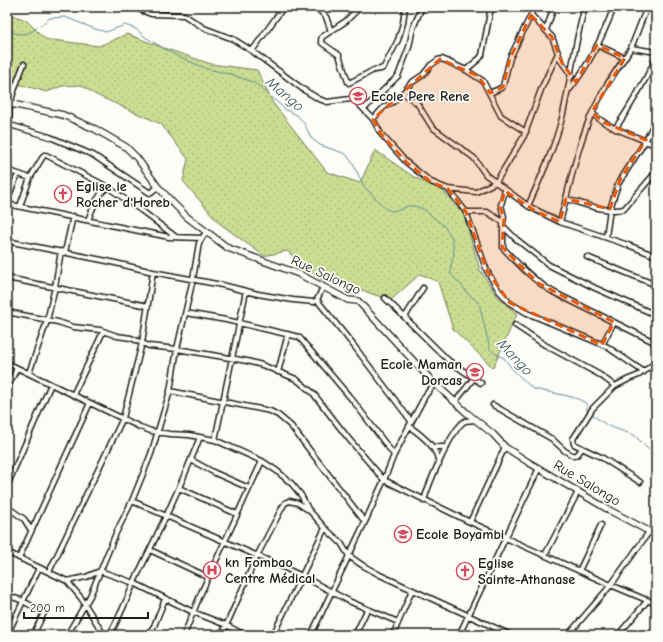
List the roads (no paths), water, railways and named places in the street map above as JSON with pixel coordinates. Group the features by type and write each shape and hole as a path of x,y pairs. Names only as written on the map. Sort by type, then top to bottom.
{"street":[{"path":"133,7 151,14 184,15 204,28 233,39 252,51 304,90 319,99 327,102 353,99 373,119 381,134 406,162 431,182 448,189 476,192 496,182 526,132 542,87 558,52"},
{"path":"252,51 282,7"},
{"path":"360,7 346,21 322,37 321,40 322,43 339,55 348,82 351,83 374,70 384,67 399,38 405,7"},
{"path":"364,109 398,76 409,47 413,28 422,7"},
{"path":"466,70 480,58 482,54 491,7"},
{"path":"490,93 503,86 510,58 531,15 533,7"},
{"path":"546,30 554,7"},
{"path":"528,206 552,152 572,76 577,41 585,7"},
{"path":"568,91 578,78 597,45 614,7"},
{"path":"560,222 577,153 585,129 606,86 625,58 647,7"},
{"path":"320,11 326,17 331,31"},
{"path":"531,15 552,37 562,63 572,76"},
{"path":"597,45 625,58"},
{"path":"630,48 656,52"},
{"path":"615,129 629,110 644,84 656,58"},
{"path":"373,119 384,107 392,103 403,93 411,83 421,77 430,65 440,59 466,70 483,81 501,116 526,132"},
{"path":"24,64 9,104 10,125 50,137 92,154 150,193 158,187"},
{"path":"403,93 417,103 432,127 474,158 486,175 528,206 560,222 606,237 656,256"},
{"name":"Rue Salongo","path":"9,104 63,115 95,129 126,147 137,158 158,187 187,217 233,250 299,274 348,300 358,301 435,383 493,434 505,447 578,492 656,535"},
{"path":"592,113 615,129 646,140 656,146"},
{"path":"606,237 610,209 620,180 646,140 656,119"},
{"path":"20,206 30,178 46,155 107,187 142,211 176,238"},
{"path":"7,170 30,178"},
{"path":"566,199 621,210 627,207 656,172"},
{"path":"7,200 18,174"},
{"path":"88,220 100,193 107,187"},
{"path":"448,189 466,212 481,258 487,271 499,291 510,303 527,313 602,344 644,372"},
{"path":"506,190 501,207 504,217 503,248 524,271 538,283 553,292 656,343"},
{"path":"7,204 73,216 176,238 202,238"},
{"path":"466,212 487,212 503,222"},
{"path":"30,373 47,321 73,216"},
{"path":"504,227 549,265 595,288 656,315"},
{"path":"67,635 85,605 116,533 132,501 151,454 170,391 177,349 186,313 199,243 206,232"},
{"path":"7,240 153,272 293,300 314,302 317,300 323,287"},
{"path":"656,242 656,252"},
{"path":"587,257 656,285"},
{"path":"49,572 123,418 142,343 153,272"},
{"path":"7,278 148,306"},
{"path":"405,317 423,288"},
{"path":"215,440 238,323 246,291"},
{"path":"385,298 449,361 482,383"},
{"path":"317,300 411,421"},
{"path":"7,312 58,322 73,328 131,338 149,346 231,357 259,364 298,380 310,390 384,480 505,538 656,604"},
{"path":"186,313 288,334 302,339 354,402 394,456"},
{"path":"602,344 614,322"},
{"path":"515,325 545,345 604,378 615,386"},
{"path":"73,394 103,332"},
{"path":"278,372 288,334"},
{"path":"640,482 601,457 574,444 572,439 592,408 615,386 644,372 656,362"},
{"path":"7,363 146,429 157,432 215,440 262,461 292,484 301,495 308,509 341,543 349,556 380,575 511,635"},
{"path":"7,389 17,368"},
{"path":"455,402 474,378"},
{"path":"311,635 411,421 425,396 435,383"},
{"path":"7,486 51,384"},
{"path":"170,391 270,411 285,420 321,463 365,522"},
{"path":"19,558 90,403"},
{"path":"493,405 552,439 565,451 574,456 578,454 582,448"},
{"path":"424,500 455,430 462,422 476,420"},
{"path":"409,426 434,447 437,452 439,464"},
{"path":"109,635 120,615 179,488 200,437"},
{"path":"434,447 447,447"},
{"path":"470,522 505,447"},
{"path":"191,460 208,470 249,488"},
{"path":"184,635 208,577 262,461"},
{"path":"459,635 539,468"},
{"path":"179,488 237,514"},
{"path":"545,555 578,492"},
{"path":"132,501 302,576 367,610 398,622"},
{"path":"222,635 257,556 285,503 289,501 294,502 308,509"},
{"path":"7,507 24,519 31,530"},
{"path":"579,571 601,525"},
{"path":"273,635 325,528"},
{"path":"568,635 611,585 650,532"},
{"path":"150,550 208,577"},
{"path":"7,552 67,581 81,598 103,635"},
{"path":"7,635 8,628 39,568"},
{"path":"67,581 86,577 100,571 134,583 193,612 226,624 245,635"},
{"path":"393,635 412,590"},
{"path":"7,595 23,601 44,614 33,635"},
{"path":"148,635 154,626 165,599"},
{"path":"621,634 648,600"},
{"path":"355,635 367,610"}],"waterway":[{"name":"Mango","path":"7,26 14,33 23,34 31,32 50,18 65,17 106,32 125,25 136,29 145,37 175,55 207,69 231,74 255,83 286,110 297,115 304,123 311,138 320,145 346,154 364,186 386,209 392,211 408,206 415,206 423,209 444,226 452,238 454,254 451,265 451,274 467,293 479,303 490,349 494,353 504,358 513,370 533,389 578,399 587,404 588,411"},
{"name":"Mango","path":"590,413 608,426 634,435 656,457"}],"place":[{"name":"Ecole Pere Rene","path":"358,96"},
{"name":"Eglise le Rocher d'Horeb","path":"63,194"},
{"name":"Ecole Maman Dorcas","path":"475,372"},
{"name":"Ecole Boyambi","path":"403,534"},
{"name":"kn Fombao Centre Médical","path":"212,570"},
{"name":"Eglise Sainte-Athanase","path":"465,571"}]}
